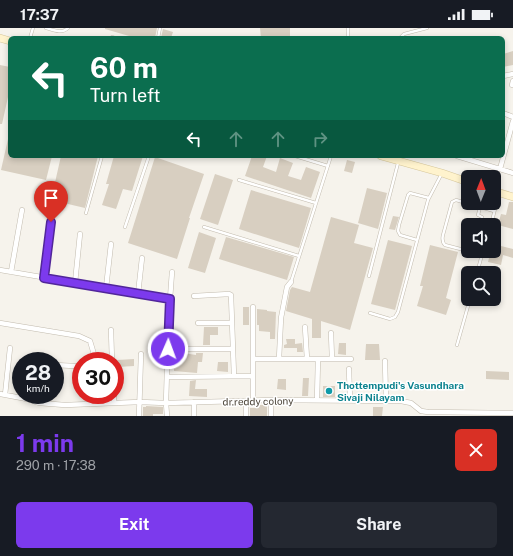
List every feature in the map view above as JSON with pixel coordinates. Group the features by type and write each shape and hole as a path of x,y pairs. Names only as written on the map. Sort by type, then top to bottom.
{"street":[{"path":"505,151 513,121"},
{"path":"390,158 461,180"},
{"path":"464,158 513,173"},
{"path":"500,169 503,158"},
{"path":"501,193 513,197"},
{"path":"11,272 22,210"},
{"path":"44,278 51,222"},
{"path":"75,283 80,234"},
{"path":"106,288 111,244"},
{"path":"138,294 142,258"},
{"path":"0,270 170,299"},
{"path":"167,416 166,403 172,272"},
{"path":"279,359 281,318 287,287 291,282"},
{"path":"194,296 231,295 234,376"},
{"path":"253,307 253,401"},
{"path":"198,322 232,323"},
{"path":"0,323 79,336 90,341 93,352"},
{"path":"305,327 307,359"},
{"path":"111,330 112,352"},
{"path":"331,333 332,359"},
{"path":"3,395 10,348"},
{"path":"168,349 233,349"},
{"path":"139,416 141,354"},
{"path":"253,359 351,360"},
{"path":"317,400 318,359"},
{"path":"385,361 386,400"},
{"path":"349,369 350,400"},
{"path":"167,377 253,376"},
{"path":"271,400 271,416"},
{"name":"dr.reddy colony","path":"124,403 386,400 411,403 421,411 428,412 513,413"},
{"path":"246,401 246,416"},
{"path":"194,402 194,416"},
{"name":"dr.reddy colony","path":"52,404 90,404"}],"lane":[{"path":"46,28 62,32 68,28"},
{"path":"402,36 404,34 427,28"},
{"path":"86,213 101,158"},
{"path":"125,227 148,158"},
{"path":"301,158 328,166"},
{"path":"291,282 330,158"},
{"path":"369,276 399,160"},
{"path":"370,313 390,319 397,314 429,198 442,173"},
{"path":"239,180 316,203"},
{"path":"417,240 400,235 398,231 399,225 408,195 410,193 429,198"},
{"path":"461,201 456,200 451,203 442,239 445,244 461,249"},
{"path":"479,210 478,215 482,218"},
{"path":"490,210 494,211 492,218"},
{"path":"204,227 299,256"},
{"path":"457,346 468,306"}],"building":[{"path":"157,28 155,36 129,36 105,29"},
{"path":"260,28 290,28 290,36 261,36"},
{"path":"163,29 173,32 172,36 161,36"},
{"path":"513,51 513,65 505,67 505,53"},
{"path":"0,65 8,67 8,97 2,124 0,124"},
{"path":"8,139 8,158 52,158 46,180 1,170"},
{"path":"61,158 98,158 85,208 51,200"},
{"path":"113,158 142,158 132,191 123,189 116,209 102,205 109,184 106,184"},
{"path":"155,158 204,174 177,259 128,243"},
{"path":"251,158 266,158 263,167 276,172 280,158 293,163 288,176 301,180 306,167 320,172 311,198 245,176"},
{"path":"347,160 355,162 352,173 344,171"},
{"path":"215,174 233,180 218,225 200,219"},
{"path":"367,188 387,193 378,229 358,223"},
{"path":"251,190 311,208 299,248 239,229"},
{"path":"509,202 513,202 513,229 501,226 501,214 506,215"},
{"path":"393,216 399,217 395,230 389,229"},
{"path":"331,217 359,225 354,243 373,248 350,330 321,321 321,338 312,338 312,319 286,311 290,290 292,287 310,292"},
{"path":"199,232 216,238 205,273 188,268"},
{"path":"226,237 294,257 287,280 219,259"},
{"path":"388,240 412,246 395,310 371,304"},
{"path":"430,245 458,252 446,298 451,300 446,315 417,306 423,286 420,286"},
{"path":"501,246 513,249 513,258 503,255 501,265 488,262 489,258 501,258"},
{"path":"243,307 249,307 249,325 243,325"},
{"path":"257,309 276,312 275,339 270,339 270,332 259,331 259,325 257,325"},
{"path":"204,327 218,327 218,335 210,335 210,345 203,345"},
{"path":"286,339 295,339 295,344 302,343 303,352 297,352 297,348 284,348 284,345 287,344"},
{"path":"339,343 346,343 346,355 338,354"},
{"path":"366,344 379,344 380,360 365,360"},
{"path":"172,353 196,355 196,353 203,353 202,362 198,362 197,373 174,371"},
{"path":"134,359 134,366 124,367 124,360"},
{"path":"218,362 228,362 228,372 217,371"},
{"path":"486,371 509,372 509,380 486,379"},
{"path":"303,378 309,378 308,396 302,396"},
{"path":"278,379 286,379 286,390 277,389"},
{"path":"196,380 195,389 207,389 207,397 189,396 190,381"},
{"name":"Thottempudi's Vasundhara Sivaji Nilayam","path":"323,386 335,386 335,397 323,397"},
{"path":"259,405 267,405 267,416 250,416 250,408 259,408"},
{"path":"143,407 163,407 163,414 143,416"},
{"path":"373,407 383,407 382,416 373,416"}],"place":[{"name":"Thottempudi's Vasundhara Sivaji Nilayam","path":"329,391"}],"route":[{"path":"51,222 44,278 170,299 168,349"}]}
